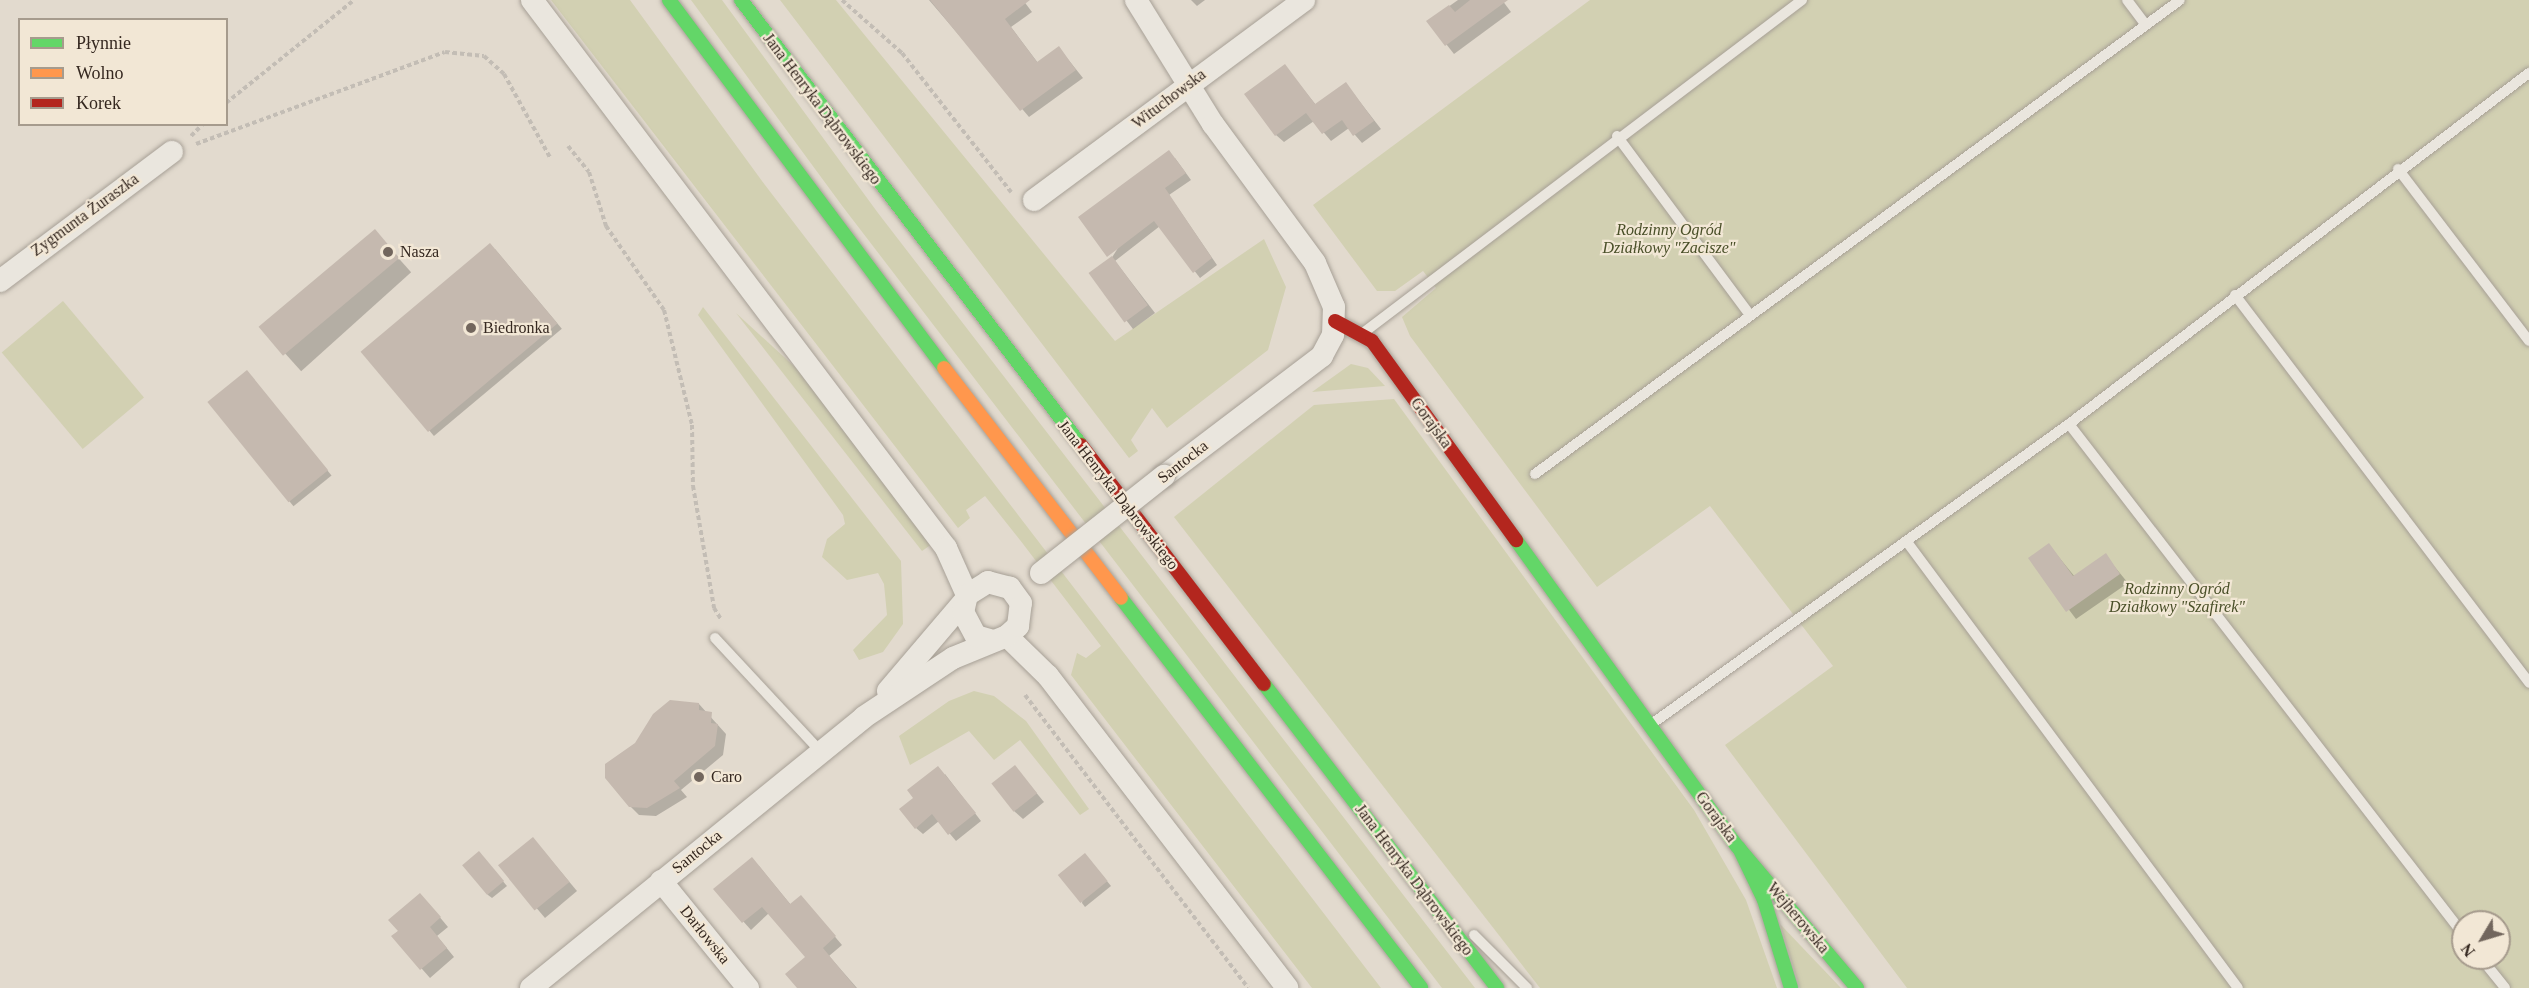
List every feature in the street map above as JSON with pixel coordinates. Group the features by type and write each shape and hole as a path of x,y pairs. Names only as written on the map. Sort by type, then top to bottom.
{"main road":[{"path":"669,0 888,295 1421,988"},
{"name":"Jana Henryka Dąbrowskiego","path":"741,0 1497,988"},
{"name":"Gorajska","path":"1335,321 1362,333 1738,848"},
{"path":"1738,848 1764,900 1791,988"},
{"name":"Wejherowska","path":"1738,848 1857,988"}],"street":[{"path":"532,0 946,548 965,599 969,630 1000,638 1048,676 1287,988"},
{"path":"1136,0 1188,84 1315,263 1335,321"},
{"name":"Wituchowska","path":"1034,200 1304,0"},
{"name":"Zygmunta Żuraszka","path":"0,281 172,152"},
{"name":"Santocka","path":"1016,593 1164,476 1322,356 1335,321"},
{"path":"965,599 988,582 1016,593 1021,615 1000,638"},
{"name":"Santocka","path":"864,717 965,599"},
{"name":"Santocka","path":"531,988 864,717 953,658 1000,638"},
{"name":"Darłowska","path":"661,881 748,988"}],"lane":[{"path":"1362,333 1617,136 1802,0"},
{"path":"2127,0 2146,25"},
{"path":"1535,474 2180,0"},
{"path":"1650,725 2069,424 2398,169 2529,73"},
{"path":"1617,136 1750,315"},
{"path":"2398,169 2529,341"},
{"path":"2235,295 2529,683"},
{"path":"2069,424 2451,918"},
{"path":"1907,542 2238,988"},
{"path":"715,638 821,752"},
{"path":"1420,889 1527,988"},
{"path":"2491,970 2505,988"}],"path":[{"path":"228,101 354,0"},
{"path":"842,0 902,53 1023,208 1034,200"},
{"path":"172,152 445,52 484,56 504,74 551,159"},
{"path":"568,146 589,172 606,226 664,309 692,425 693,486 714,608 726,627"},
{"path":"1025,695 1248,988"}],"green space":[{"path":"551,0 630,0 765,185 1381,988 1312,988 1071,675 1077,653 1086,658 1101,646 1020,540 985,496 966,510 970,518 958,528"},
{"path":"691,0 722,0 878,213 1475,988 1442,988 843,207"},
{"path":"780,0 836,0 1115,341 1264,239 1286,287 1268,350 1167,428 1152,408 1131,440 1138,451 1129,458"},
{"name":"Rodzinny Ogród Działkowy \"Szafirek\"","path":"1590,0 2529,0 2529,988 1907,988 1725,745 1833,666 1710,506 1597,587 1410,336 1402,317 1436,288 1423,271 1395,291 1377,291 1313,205"},
{"path":"63,301 144,398 83,449 2,352"},
{"path":"703,307 901,561 903,624 883,652 859,660 853,650 887,615 884,584 878,573 847,580 822,557 827,539 845,524 843,515 698,315"},
{"path":"736,313 796,368 932,544 922,551"},
{"path":"1351,364 1368,368 1385,386 1312,392"},
{"path":"1394,399 1694,810 1746,900 1777,988 1540,988 1174,517 1314,405"},
{"path":"974,691 994,696 1026,721 1089,809 1080,815 1020,740 994,760 969,731 910,765 899,736 949,701"},
{"path":"1780,924 1841,988 1800,988"}],"building":[{"path":"930,0 1030,0 1005,19 1037,62 1059,46 1076,70 1020,111"},
{"path":"1470,0 1508,0 1445,46 1426,21 1449,5 1455,12"},
{"path":"1285,64 1315,104 1346,82 1374,121 1353,136 1342,120 1322,134 1306,113 1275,136 1244,94"},
{"path":"1169,150 1186,173 1165,188 1212,258 1193,273 1154,221 1107,257 1078,217"},
{"path":"375,229 399,258 283,356 259,327"},
{"name":"Biedronka","path":"490,243 557,323 428,432 361,352"},
{"path":"1112,256 1148,305 1124,322 1089,273"},
{"path":"247,370 328,470 289,502 207,402"},
{"path":"2049,543 2073,576 2106,553 2120,574 2066,612 2028,558"},
{"path":"670,700 699,703 699,710 712,712 711,723 718,724 715,746 674,781 680,788 647,808 629,807 605,778 605,764 635,743 653,714"},
{"path":"1015,765 1037,793 1014,812 991,783"},
{"path":"938,766 976,813 948,835 932,814 915,829 899,809 913,798 907,790"},
{"path":"533,837 570,882 535,910 498,865"},
{"path":"479,851 504,881 487,895 462,865"},
{"path":"1085,853 1108,881 1080,903 1058,875"},
{"path":"752,857 790,904 801,895 836,936 823,948 856,988 797,988 785,974 805,957 762,907 742,923 713,889"},
{"path":"420,893 441,917 430,927 447,948 420,970 391,936 398,931 388,920"}],"traffic: fast":[{"path":"669,0 944,368"},
{"path":"741,0 1081,445"},
{"path":"1516,540 1737,846 1857,988"},
{"path":"1121,598 1421,988"},
{"path":"1264,684 1497,988"},
{"path":"1739,848 1764,900 1791,988"}],"traffic: slow":[{"path":"944,368 1121,598"}],"traffic: jam":[{"path":"1335,321 1372,341 1516,540"},
{"path":"1081,445 1264,684"}],"place":[{"name":"Nasza","path":"388,252"},
{"name":"Biedronka","path":"471,328"},
{"name":"Caro","path":"699,777"}],"park label":[{"name":"Rodzinny Ogród Działkowy \"Zacisze\"","path":"1669,239"}]}
